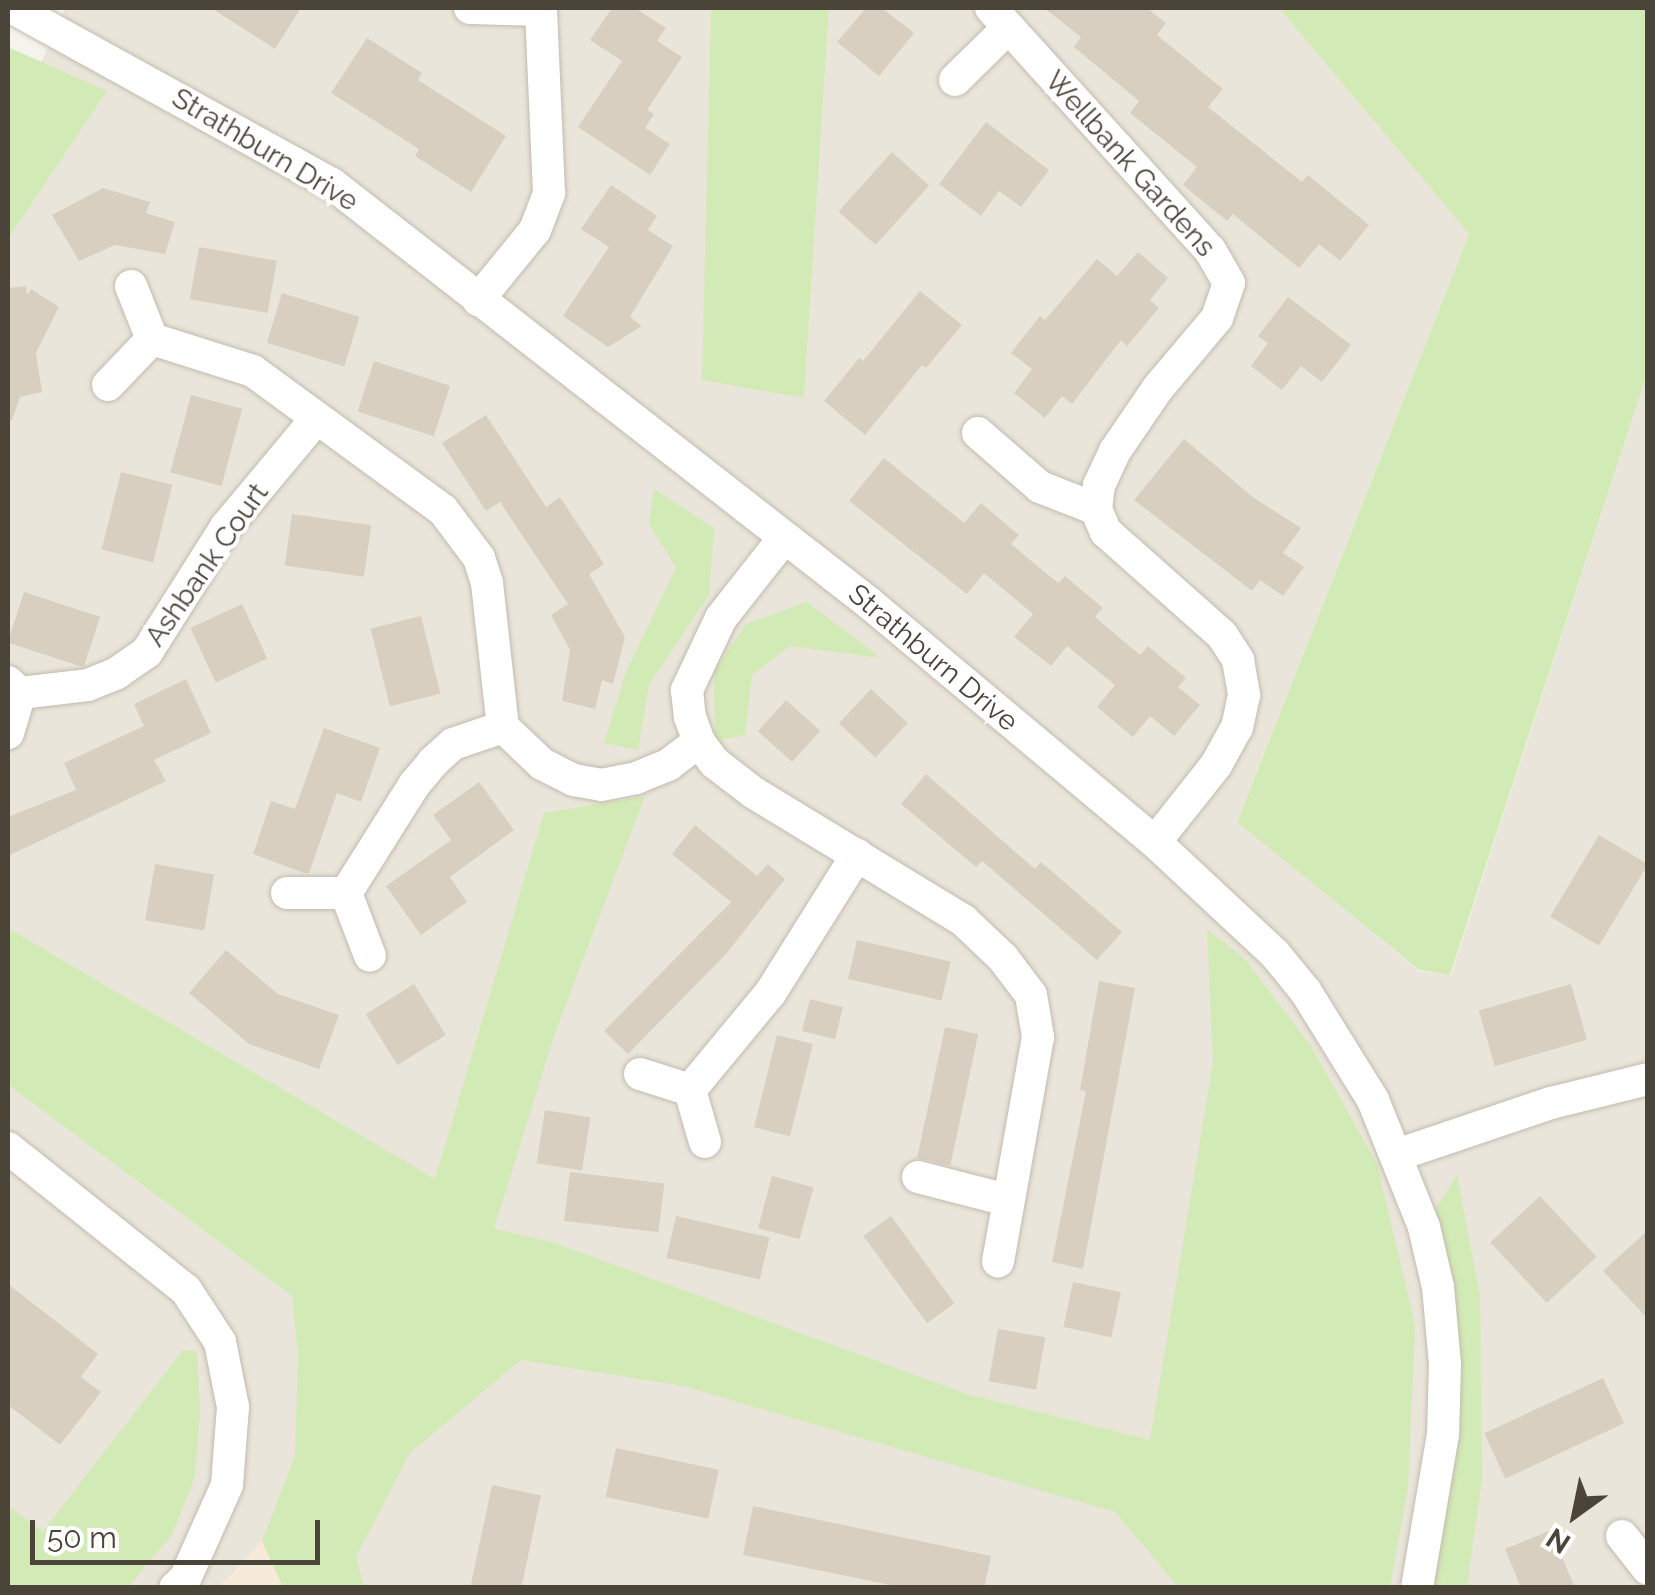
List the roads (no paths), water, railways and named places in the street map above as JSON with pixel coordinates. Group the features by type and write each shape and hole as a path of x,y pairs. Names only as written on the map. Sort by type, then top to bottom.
{"street":[{"name":"Strathburn Drive","path":"12,8 332,184 870,603 1154,842 1275,954 1306,992 1373,1100 1424,1227 1438,1288 1445,1364 1443,1434 1416,1588"},
{"path":"470,8 541,9 549,193 535,230 478,300"},
{"name":"Wellbank Gardens","path":"955,80 1000,18 1210,250 1228,284 1217,318 1158,388 1115,452 1098,485 1096,509"},
{"path":"131,286 152,339"},
{"path":"108,385 152,339"},
{"path":"152,339 252,370 315,420 443,510 479,558 491,603 503,727 542,764 574,780 601,784 636,778 668,765 699,742"},
{"name":"Ashbank Court","path":"8,733 14,688 88,685 117,673 147,652 226,527 315,420"},
{"path":"978,433 1040,487 1096,509 1106,532 1222,636 1238,660 1244,696 1237,727 1216,765 1154,842"},
{"path":"784,538 721,618 687,690 699,742 715,763 754,793 963,920 1003,958 1031,995 1038,1037 998,1261"},
{"path":"346,892 414,784 433,762 454,744 503,727"},
{"path":"690,1090 770,992 857,855"},
{"path":"287,893 346,892"},
{"path":"346,892 370,956"},
{"path":"640,1074 690,1090"},
{"path":"1398,1155 1551,1102 1648,1080"},
{"path":"690,1090 705,1142"},
{"path":"8,1148 186,1290 220,1342 233,1407 227,1485 185,1579 175,1588"},
{"path":"918,1177 1007,1200"},
{"path":"1622,1536 1648,1569"}]}
